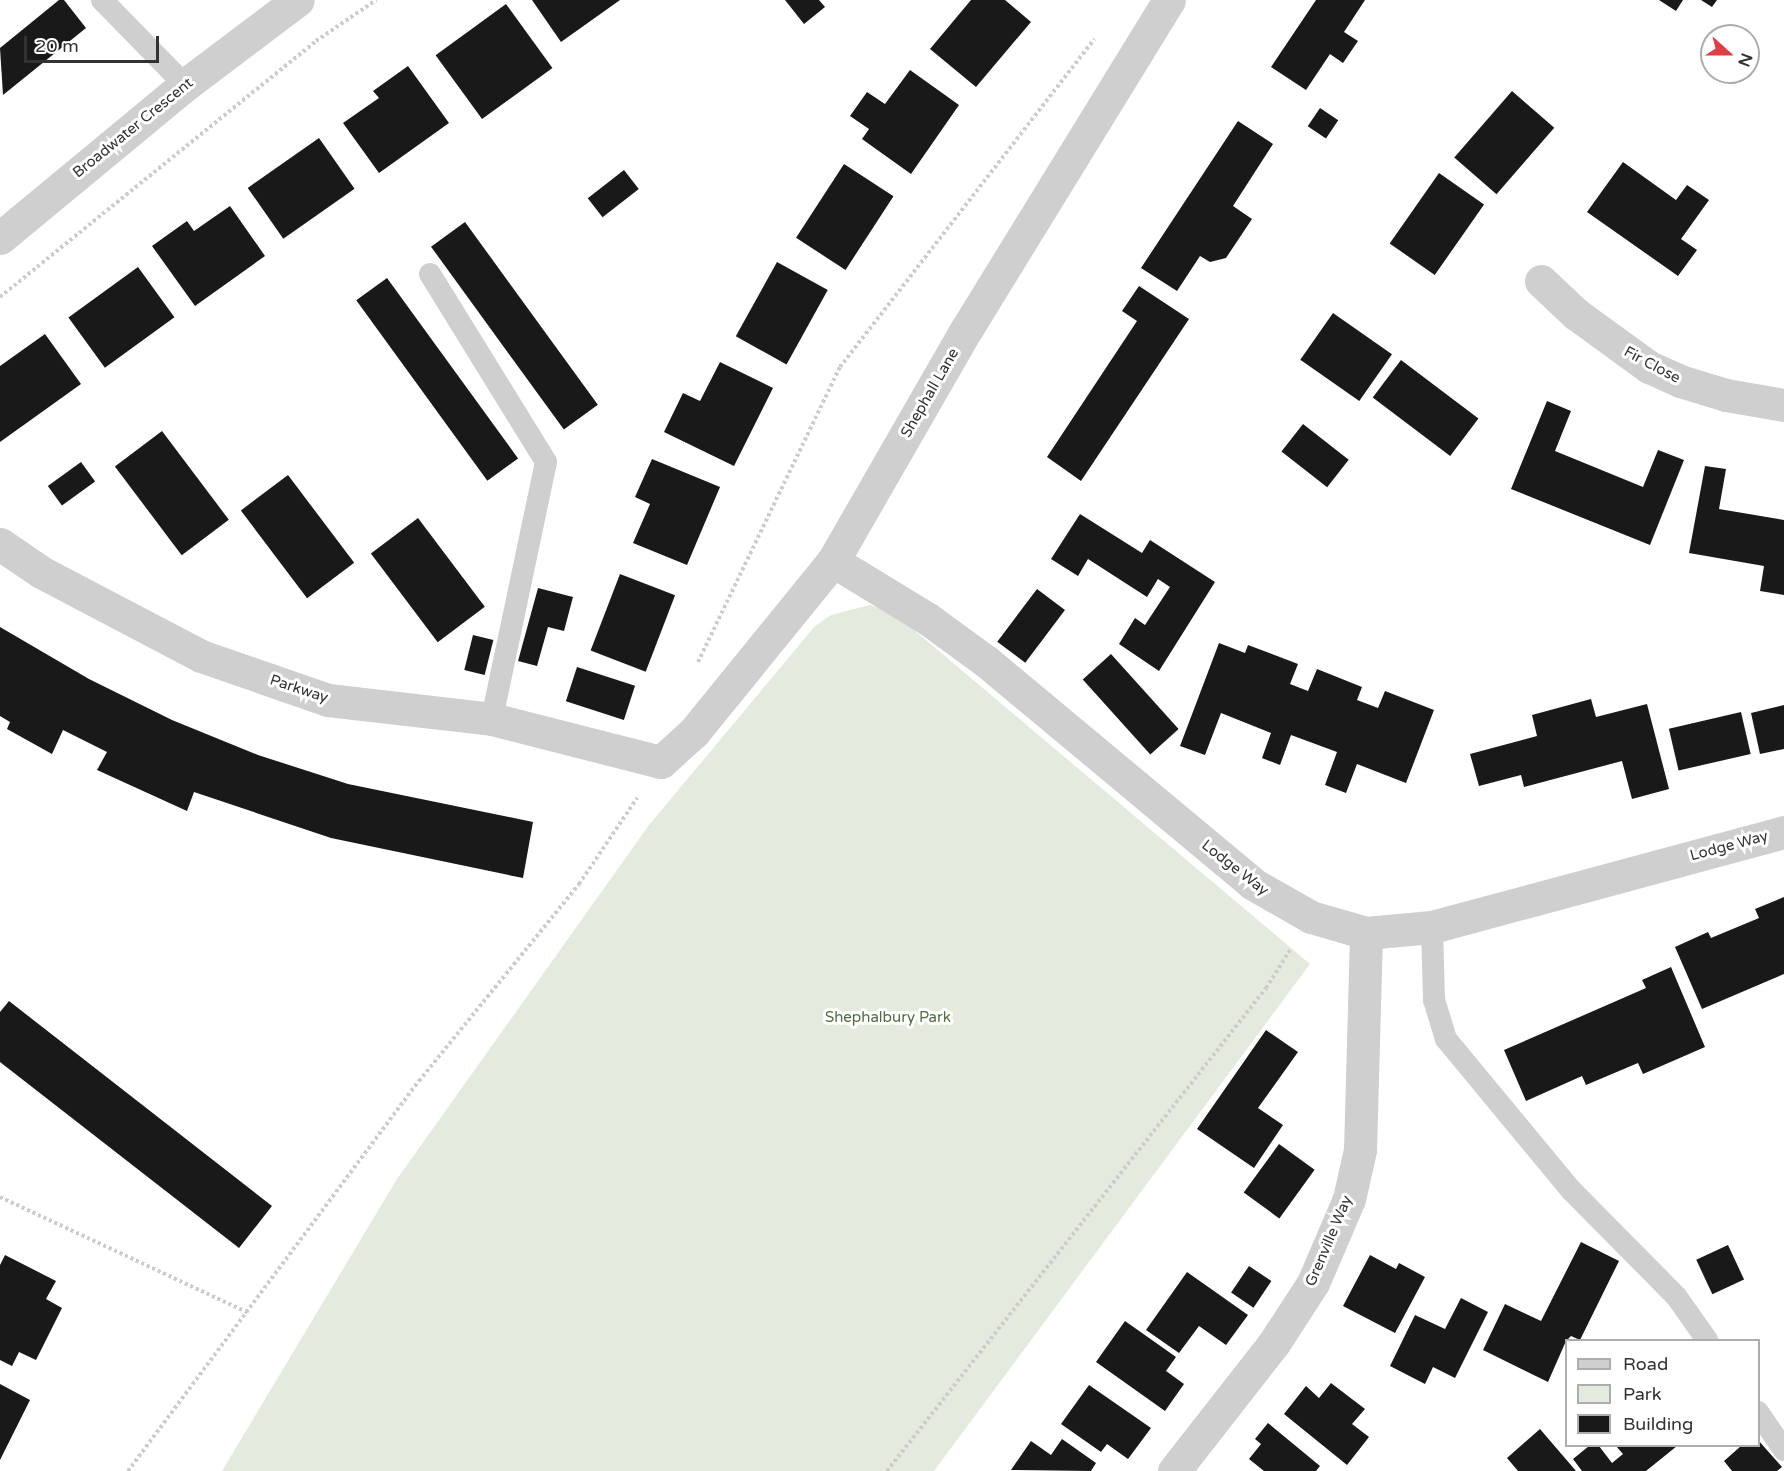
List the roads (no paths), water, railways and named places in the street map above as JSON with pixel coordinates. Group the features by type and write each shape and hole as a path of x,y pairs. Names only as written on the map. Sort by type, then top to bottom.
{"street":[{"name":"Broadwater Crescent","path":"1,237 185,85 298,0"},
{"name":"Shephall Lane","path":"661,762 694,732 833,561 966,330 1169,0"},
{"name":"Fir Close","path":"1541,281 1600,333 1649,367 1680,381 1726,395 1784,405"},
{"name":"Parkway","path":"0,544 41,572 201,656 328,700 492,718 661,762"},
{"name":"Lodge Way","path":"833,561 928,619 987,662 1253,884 1311,917 1366,933 1432,927 1784,832"},
{"name":"Grenville Way","path":"1174,1471 1274,1343 1313,1283 1349,1199 1360,1150 1366,933"}],"lane":[{"path":"102,0 185,85"},
{"path":"430,274 546,462 492,718"},
{"path":"1432,927 1434,1000 1446,1039 1571,1190 1676,1296 1706,1339"},
{"path":"1760,1415 1784,1450"}],"park label":[{"name":"Shephalbury Park","path":"888,1018"}]}
